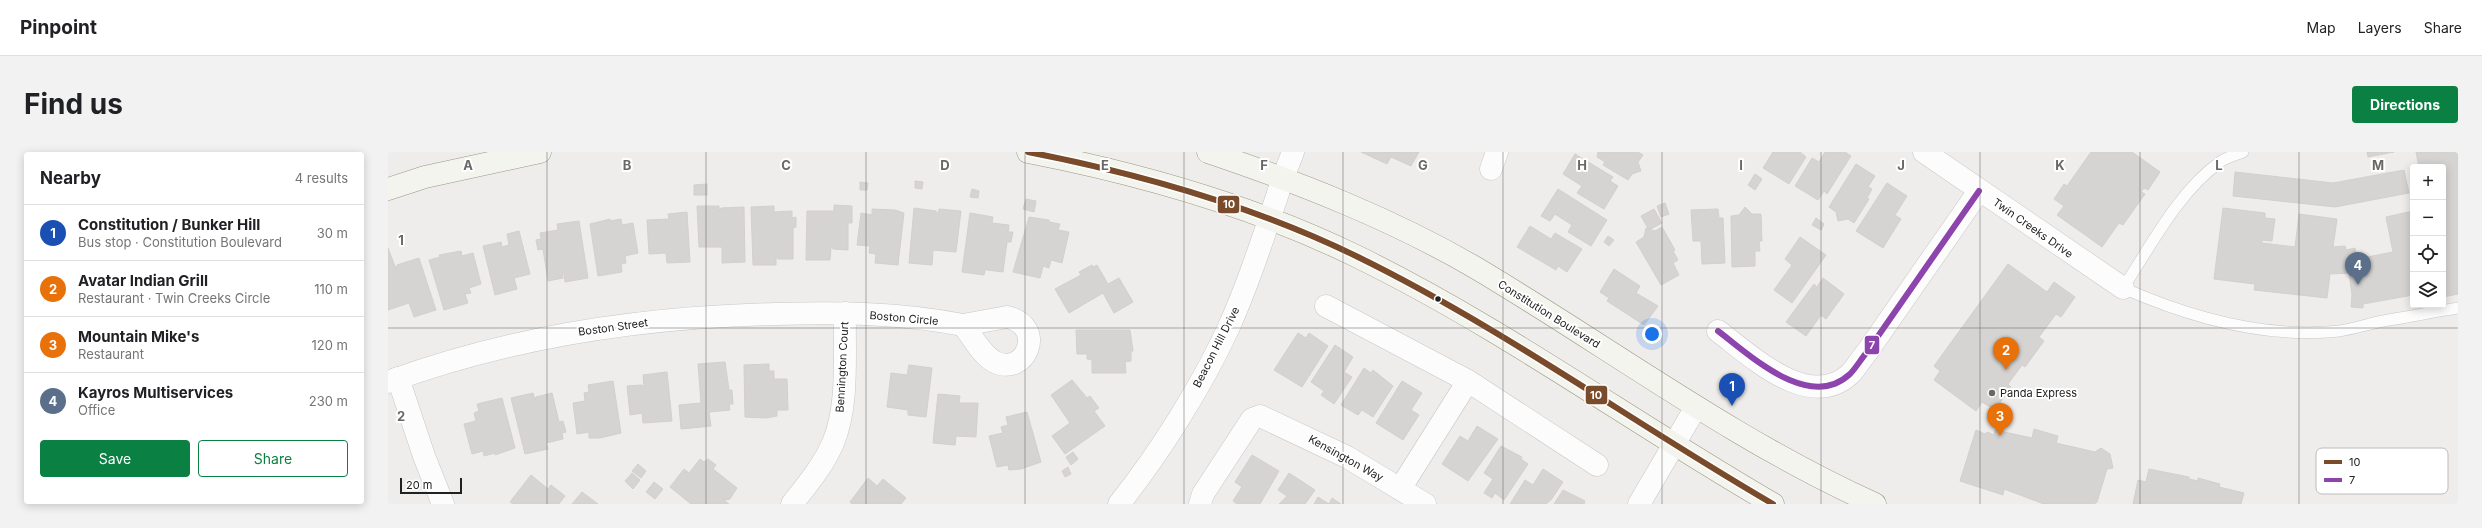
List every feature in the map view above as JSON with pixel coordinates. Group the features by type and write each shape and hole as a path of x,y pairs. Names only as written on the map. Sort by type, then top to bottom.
{"main road":[{"path":"388,189 425,178 540,152"},
{"path":"1028,152 1079,162 1168,185 1269,220 1356,256 1455,308 1674,445 1773,504"},
{"name":"Constitution Boulevard","path":"1208,152 1283,178 1343,202 1475,268 1696,407 1789,463 1875,504"}],"street":[{"name":"Beacon Hill Drive","path":"1119,504 1164,441 1227,330 1293,152"},
{"name":"Twin Creeks Drive","path":"1924,152 2123,288"},
{"path":"1718,331 1784,379 1811,386 1828,384 1843,378 1849,374 1867,352 1979,191"},
{"path":"1326,306 1468,382 1597,465"},
{"name":"Boston Circle","path":"845,313 903,315 963,325"},
{"name":"Boston Street","path":"393,380 463,357 606,326 722,316 845,313"},
{"name":"Bennington Court","path":"792,504 825,458 836,433 843,392 845,313"},
{"path":"393,380 443,504"},
{"path":"1400,489 1468,382"},
{"path":"1639,504 1696,407"},
{"name":"Kensington Way","path":"1200,504 1203,494 1252,419 1265,416 1347,457 1425,504"}],"lane":[{"path":"2243,152 2222,161 2204,176 2179,204 2123,288 2157,303 2193,314 2242,325 2290,331 2339,331 2458,308"}],"building":[{"path":"1361,152 1419,152 1411,166 1391,157 1387,164"},
{"path":"1598,152 1638,152 1643,155 1638,162 1641,171 1632,174 1628,180 1603,165 1605,162 1597,157"},
{"path":"1773,152 1800,152 1806,157 1789,184 1763,168"},
{"path":"1825,152 1845,152 1851,156 1827,194 1824,191 1818,200 1795,186 1812,158 1819,162"},
{"path":"2091,152 2132,152 2160,172 2148,190 2144,188 2141,192 2145,194 2123,225 2119,223 2102,247 2057,215 2064,206 2054,199 2064,184 2067,186"},
{"path":"2367,152 2394,152 2368,157"},
{"path":"2416,152 2458,152 2458,294 2446,296 2446,164 2418,164"},
{"path":"1575,154 1613,177 1610,181 1618,186 1604,209 1577,193 1582,186 1563,174"},
{"path":"1856,164 1875,176 1868,187 1872,189 1867,198 1869,199 1854,223 1848,219 1838,221 1836,212 1829,207"},
{"path":"2404,170 2409,193 2335,207 2233,196 2235,172 2333,183"},
{"path":"1755,174 1762,179 1755,190 1748,185"},
{"path":"915,181 923,182 922,189 915,188"},
{"path":"860,182 868,183 867,190 860,190"},
{"path":"1887,183 1907,196 1895,215 1901,219 1883,248 1856,231"},
{"path":"707,184 707,195 694,195 694,185"},
{"path":"972,189 979,191 978,198 970,197"},
{"path":"1558,189 1607,220 1591,246 1568,232 1572,225 1555,214 1550,221 1541,216"},
{"path":"1026,199 1036,201 1034,212 1023,209"},
{"path":"1665,203 1669,214 1661,217 1657,206"},
{"path":"834,205 852,206 852,223 848,223 848,250 833,249 831,247 830,260 806,260 807,211 834,211"},
{"path":"697,206 719,206 719,211 721,208 744,207 745,262 722,263 722,247 699,247"},
{"path":"774,206 774,212 792,211 792,218 796,217 796,227 793,228 793,259 778,259 776,257 776,265 753,265 751,207"},
{"path":"1745,207 1752,214 1761,214 1762,241 1759,241 1760,251 1755,251 1755,266 1732,267 1731,216 1739,215"},
{"path":"914,208 936,211 938,214 939,209 961,211 956,252 933,250 932,265 909,263"},
{"path":"2223,208 2265,213 2265,218 2275,219 2272,241 2262,240 2262,243 2295,247 2299,214 2337,219 2333,247 2345,246 2346,250 2355,248 2357,259 2393,252 2386,217 2410,212 2410,296 2363,304 2363,308 2351,307 2352,295 2349,273 2330,274 2327,298 2254,290 2255,284 2214,279"},
{"path":"872,209 895,210 904,213 898,265 875,263 876,254 869,253 870,246 857,245 861,213 872,215"},
{"path":"1654,209 1662,223 1649,230 1641,216"},
{"path":"1718,209 1719,218 1723,218 1725,263 1702,264 1701,241 1693,241 1691,210"},
{"path":"687,212 690,262 667,263 666,253 649,254 647,220 669,219 668,214"},
{"path":"970,213 993,217 992,223 1009,225 1008,232 1013,232 1011,242 1007,242 1003,272 987,270 986,267 984,275 962,272"},
{"path":"1029,217 1049,220 1049,222 1060,224 1058,230 1069,232 1062,263 1051,260 1049,268 1043,266 1040,278 1013,272"},
{"path":"1816,218 1824,224 1821,230 1812,225"},
{"path":"610,219 610,221 621,219 622,225 633,223 638,253 625,256 626,263 621,264 622,272 598,276 590,224"},
{"path":"579,221 588,278 565,282 564,274 562,274 563,278 548,281 543,249 538,250 536,240 541,239 540,233 558,230 557,224"},
{"path":"1530,226 1551,239 1555,233 1582,249 1567,272 1558,266 1556,270 1517,247"},
{"path":"1662,227 1675,250 1673,251 1678,260 1673,263 1679,275 1661,285 1636,242 1644,237 1646,228 1655,231"},
{"path":"519,231 530,274 514,278 517,289 495,295 483,246 501,242 502,247 509,245 507,234"},
{"path":"1608,236 1614,240 1609,246 1604,242"},
{"path":"1800,237 1826,255 1792,303 1774,290 1792,265 1785,259"},
{"path":"388,248 396,269 397,265 419,258 436,310 414,317 409,303 388,310"},
{"path":"461,251 462,256 473,253 481,284 469,288 471,293 465,294 468,303 444,310 429,260 440,257 439,255"},
{"path":"2008,264 2047,292 2054,282 2075,297 2061,317 2056,314 2039,337 2044,341 2025,367 2022,365 2008,384 2011,387 1995,410 1982,402 1976,411 1934,380 1940,371 1934,366"},
{"path":"1092,265 1093,267 1097,265 1108,284 1119,278 1133,302 1114,313 1103,293 1069,313 1055,289 1081,275 1079,272"},
{"path":"1614,269 1640,286 1636,293 1658,306 1644,325 1607,301 1609,298 1600,292"},
{"path":"1823,278 1844,294 1826,319 1821,315 1806,336 1786,322 1814,284 1817,287"},
{"path":"1076,330 1130,330 1133,351 1131,351 1131,361 1125,362 1126,373 1092,373 1092,360 1087,359 1087,354 1077,354"},
{"path":"1298,333 1306,338 1309,333 1328,346 1302,387 1274,370"},
{"path":"1335,345 1353,357 1344,372 1352,377 1334,404 1321,395 1324,391 1311,382"},
{"path":"725,362 729,390 732,390 733,404 729,404 730,410 709,412 711,426 681,429 679,405 701,403 698,364"},
{"path":"769,364 769,371 774,371 774,379 787,379 788,410 777,410 777,416 766,418 745,417 744,365"},
{"path":"909,365 932,368 926,417 908,415 908,410 887,407 891,373 907,375"},
{"path":"1364,368 1371,373 1373,370 1393,386 1373,417 1362,410 1358,415 1341,405"},
{"path":"667,372 672,421 643,423 642,413 630,415 627,386 642,385 644,387 643,375"},
{"path":"1072,380 1087,398 1090,396 1099,408 1094,411 1105,426 1065,454 1052,436 1070,423 1051,395"},
{"path":"613,381 621,433 600,438 589,438 589,432 577,434 573,403 585,401 584,393 589,392 588,385"},
{"path":"1402,381 1422,393 1411,410 1419,415 1403,440 1376,423"},
{"path":"533,393 535,400 536,397 552,393 559,422 563,421 566,432 562,433 563,439 546,443 548,449 525,454 511,398"},
{"path":"938,394 960,396 959,403 978,403 976,437 956,436 955,445 933,443"},
{"path":"502,398 515,448 495,455 495,453 484,456 483,451 472,454 464,424 476,421 474,413 479,411 477,404"},
{"path":"1027,412 1041,462 1021,469 1009,470 1008,465 997,467 989,436 1003,433 1001,427 1008,425 1006,417"},
{"path":"1477,426 1498,439 1468,481 1442,464 1460,436 1468,441"},
{"path":"2034,429 2058,436 2056,443 2095,452 2101,448 2110,454 2113,468 2107,469 2097,502 2094,504 2044,504 2004,489 2003,495 1960,481 1976,430 1985,434 1987,432 1994,435 1995,430 2032,438"},
{"path":"1501,446 1522,457 1521,459 1528,464 1504,500 1495,493 1492,498 1484,493 1493,479 1484,473"},
{"path":"1073,452 1078,459 1071,465 1066,457"},
{"path":"1252,455 1279,471 1260,504 1237,504 1233,501 1242,487 1235,482"},
{"path":"700,459 704,462 708,459 716,465 713,469 737,488 730,499 724,500 729,504 691,504 670,487 684,469 689,473"},
{"path":"638,464 646,471 641,478 632,471"},
{"path":"1068,467 1071,474 1065,477 1062,471"},
{"path":"1543,469 1563,482 1551,500 1546,504 1510,504 1525,480 1533,485"},
{"path":"2149,469 2189,477 2189,479 2198,481 2198,478 2220,484 2219,487 2244,493 2241,504 2133,504 2138,480 2146,482"},
{"path":"632,473 640,480 633,489 625,481"},
{"path":"1289,473 1315,490 1305,504 1279,504 1287,496 1278,490"},
{"path":"531,475 548,489 551,485 565,496 559,504 513,504 510,502"},
{"path":"868,478 877,486 883,479 906,498 901,504 852,504 850,502"},
{"path":"654,482 663,489 655,499 646,492"},
{"path":"1563,490 1585,501 1584,504 1554,504"},
{"path":"582,492 598,504 572,504"},
{"path":"1318,497 1329,504 1314,504"},
{"path":"1332,498 1341,504 1329,504"}],"transit line":[{"name":"10","path":"1028,152 1155,181 1238,207 1319,239 1358,257 1464,314 1773,504"},
{"name":"7","path":"1718,331 1746,353 1781,376 1799,383 1817,387 1834,384 1850,374 1867,352 1979,191"}],"place":[{"name":"Kayros Multiservices","path":"2358,285"},
{"name":"Avatar Indian Grill","path":"2006,370"},
{"name":"Panda Express","path":"1992,393"},
{"name":"Constitution / Bunker Hill","path":"1732,406"},
{"name":"Mountain Mike's","path":"2000,436"}]}
